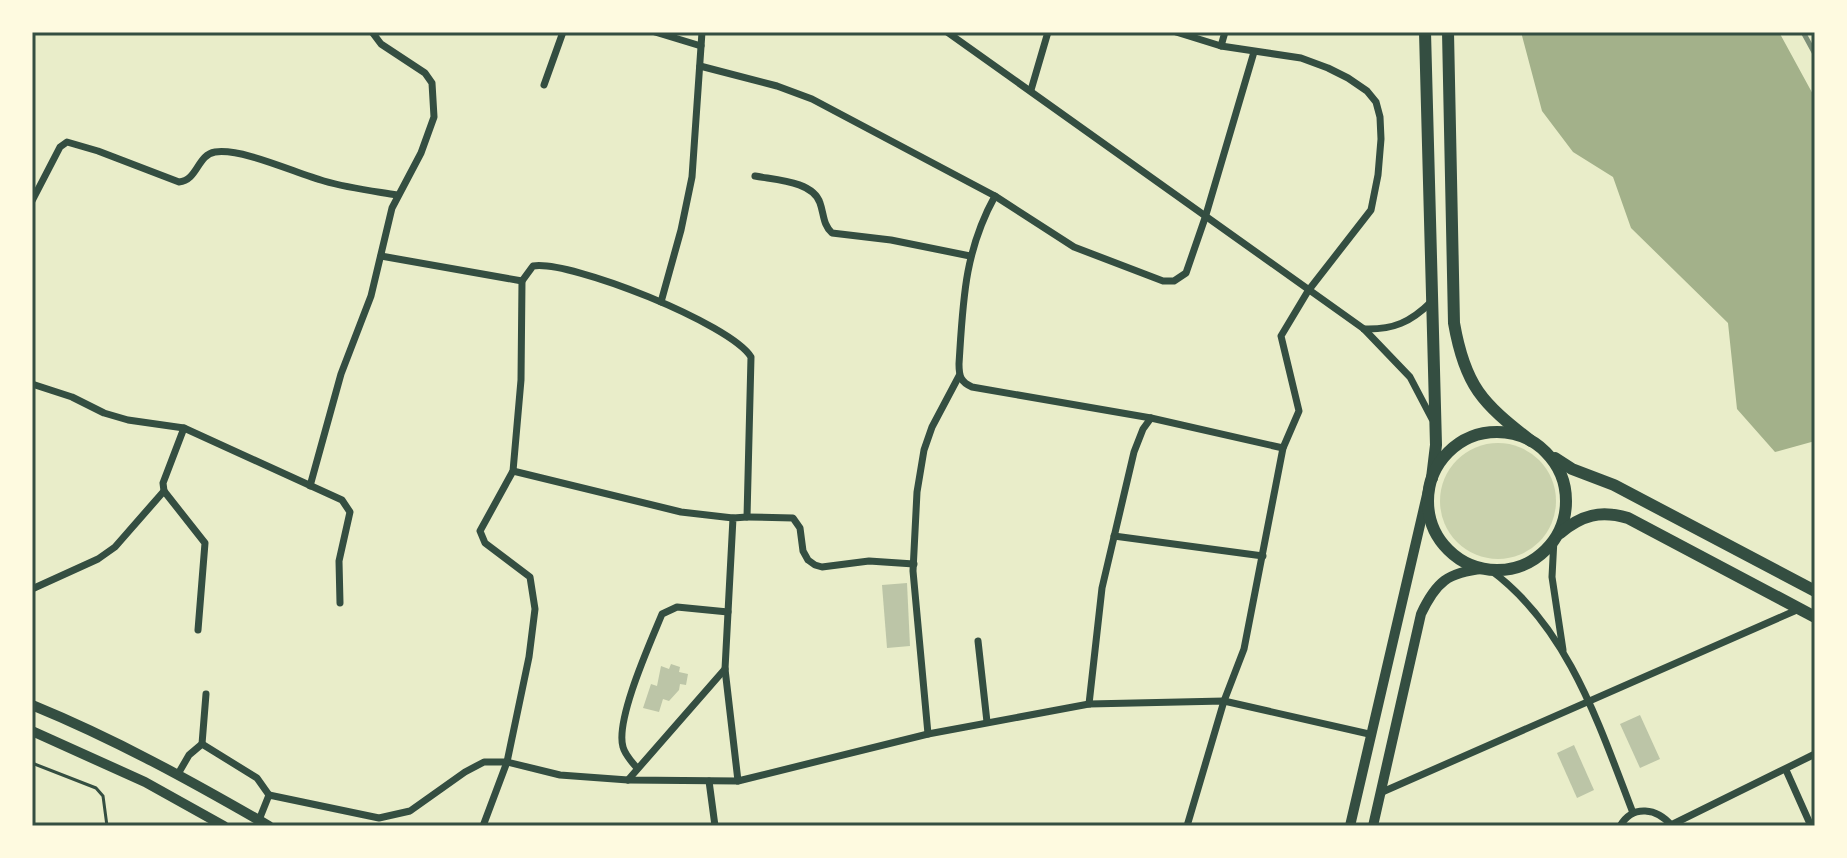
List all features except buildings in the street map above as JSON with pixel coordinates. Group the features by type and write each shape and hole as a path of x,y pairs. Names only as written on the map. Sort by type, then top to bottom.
{"highway":[{"path":"1425,32 1435,425 1428,504 1433,526 1444,545 1461,560 1486,569 1506,570 1529,563 1548,549 1567,507 1565,484 1555,463 1535,443 1519,435 1497,432 1475,435 1455,446 1440,462 1431,480"},
{"path":"1448,32 1454,323 1458,346 1473,387 1489,407 1572,469 1614,485 1815,591"},
{"path":"1556,537 1581,518 1595,513 1612,513 1628,518 1815,617"}],"main road":[{"path":"1350,826 1369,734 1431,480"},
{"path":"1373,826 1425,607 1437,586 1447,577 1463,571 1486,569"},
{"path":"32,705 105,736 264,823"},
{"path":"32,731 145,782 224,826"}],"street":[{"path":"310,486 341,374 365,316 397,195 413,169 434,117 432,83 425,73 381,44 372,32"},
{"path":"544,85 563,32"},
{"path":"655,32 701,46"},
{"path":"661,302 692,177 702,32"},
{"path":"947,32 1364,329 1410,377 1435,425"},
{"path":"1031,90 1048,32"},
{"path":"1176,32 1221,46 1301,58 1328,68 1367,91 1376,102 1380,117 1378,175 1371,210 1308,291 1281,336 1299,411 1283,448 1244,649 1224,701 1187,826"},
{"path":"1221,46 1225,32"},
{"path":"700,66 777,86 812,99 995,196 1074,247 1163,281 1174,281 1186,273 1254,52"},
{"path":"32,201 60,147 67,142 179,182 191,179 208,154 217,151 260,160 326,182 397,195"},
{"path":"755,176 811,190 820,200 827,228 832,233 891,240 970,256"},
{"path":"928,734 914,564 919,473 932,427 959,376 970,256 976,234 995,196"},
{"path":"381,256 522,281"},
{"path":"483,826 507,762 531,646 535,594 530,577 485,543 480,531 513,471 521,380 522,281 533,266 554,266 661,302 715,329 746,350 751,357 747,517"},
{"path":"1364,329 1402,325 1431,302"},
{"path":"959,376 963,383 972,387 1151,418 1283,448"},
{"path":"32,384 116,417 184,428 342,500 349,507 339,561 340,603"},
{"path":"1089,704 1102,588 1137,440 1151,418"},
{"path":"184,428 164,474 164,491 205,543 198,630"},
{"path":"513,471 681,512 733,518 793,518 798,523 803,551 808,560 822,567 869,561 914,564"},
{"path":"32,589 98,559 115,547 164,491"},
{"path":"733,518 725,669 738,781"},
{"path":"1114,536 1263,556"},
{"path":"1556,537 1551,556 1553,597 1564,656"},
{"path":"1486,569 1525,599 1541,616 1588,702 1633,813"},
{"path":"637,768 623,750 624,722 641,666 662,614 677,607 728,612"},
{"path":"1380,793 1800,609"},
{"path":"978,641 987,722"},
{"path":"628,780 725,669"},
{"path":"178,774 189,755 202,744 206,694"},
{"path":"202,744 257,778 269,795 379,818 410,811 484,762 507,762 560,775 628,780 738,781 928,734 1089,704 1224,701 1369,734"},
{"path":"1620,826 1624,818 1645,810 1655,812 1671,826 1815,754"},
{"path":"1786,770 1811,826"},
{"path":"709,781 715,826"},
{"path":"264,823 269,795"}],"lane":[{"path":"32,763 96,788 103,796 107,826"}],"shaded area":[{"path":"1521,32 1779,32 1815,98 1815,441 1775,452 1737,409 1728,323 1631,228 1613,177 1573,152 1542,111"},
{"path":"1498,443 1520,447 1539,460 1552,479 1556,501 1552,523 1539,542 1520,555 1498,559 1476,555 1457,542 1444,523 1440,501 1444,479 1457,460 1476,447"}],"railway":[{"path":"1803,32 1815,54"}]}
